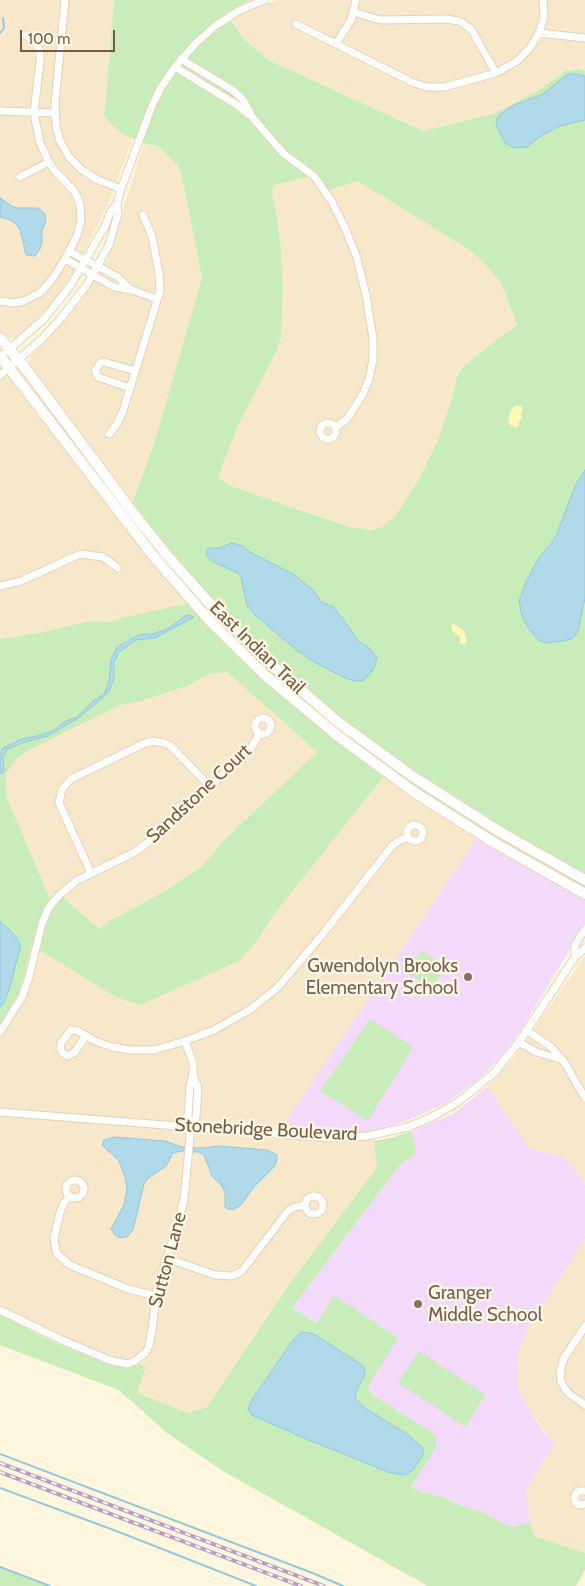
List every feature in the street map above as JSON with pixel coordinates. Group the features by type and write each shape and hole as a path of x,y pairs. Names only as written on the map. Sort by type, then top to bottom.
{"main road":[{"name":"East Indian Trail","path":"0,338 166,553 217,610 278,670 346,728 419,781 500,832 585,880"},
{"name":"East Indian Trail","path":"0,357 154,558 210,620 266,676 338,736 414,792 493,842 585,894"}],"street":[{"path":"66,0 55,113 60,141 69,157 90,175 122,189"},
{"path":"0,375 52,330 93,275 110,245 122,189 152,106 160,89 175,67 195,44 215,26 240,10 264,0"},
{"path":"336,44 346,28 356,0"},
{"path":"296,24 414,83 444,87 496,73 507,68 524,54 539,33 544,17 543,0"},
{"path":"353,12 380,20 446,19 459,21 471,29 496,73"},
{"path":"539,33 585,38"},
{"path":"0,300 14,303 24,301 33,297 47,286 65,259 80,228 80,204 73,190 61,179 48,162 40,143 34,113 40,52 35,41 25,35"},
{"path":"181,59 240,96 252,117"},
{"path":"175,67 231,101 252,117 283,153 310,172 318,180 332,202 352,243 368,303 373,339 372,368 364,394 343,424 335,428"},
{"path":"0,111 55,113"},
{"path":"20,177 48,162"},
{"path":"0,357 44,319 71,285 82,269 111,212 118,204"},
{"path":"109,434 120,418 160,288 152,236 143,215"},
{"path":"69,251 118,277 132,290"},
{"path":"65,259 114,287 132,290 157,299"},
{"path":"130,388 98,377 95,370 100,363 104,362 135,372"},
{"path":"0,586 28,578 80,554 103,557 118,568"},
{"name":"Sandstone Court","path":"0,1032 16,1008 26,988 39,931 48,909 57,897 70,885 133,853 159,836 251,748 260,734"},
{"path":"91,873 59,803 62,789 71,779 145,743 153,741 171,746 210,787"},
{"path":"86,1036 112,1047 154,1050 185,1041 229,1022 251,1009 278,987 322,936 392,846 407,837"},
{"name":"Stonebridge Boulevard","path":"575,957 575,945 585,929"},
{"name":"Stonebridge Boulevard","path":"0,1112 330,1138 367,1136 408,1127 434,1116 475,1090 494,1073 519,1042 575,957 585,948"},
{"path":"527,1030 550,1046 565,1063 585,1098"},
{"name":"Sutton Lane","path":"0,1310 109,1360 127,1364 141,1357 149,1346 155,1296 181,1211 186,1181 191,1127 188,1116 193,1063 185,1041"},
{"path":"519,1042 536,1052 561,1059"},
{"path":"70,1196 62,1208 54,1238 58,1255 70,1265 128,1289 155,1296"},
{"path":"166,1258 215,1275 232,1276 242,1270 287,1212 294,1207 305,1205"},
{"path":"585,1326 564,1358 560,1371 561,1382 567,1392 585,1405"},
{"path":"585,1491 578,1491 574,1497 576,1504 585,1504"}],"shaded area":[{"path":"0,0 114,0 104,109 125,135 133,138 107,206 71,278 45,312 16,338 8,338 0,332"},
{"path":"278,0 585,0 585,71 571,69 560,74 539,90 493,114 423,131 268,60 244,39 228,19 255,7"},
{"path":"144,143 160,147 181,172 202,280 154,444 132,504 31,370 29,362 31,355 47,340 81,301 108,258"},
{"path":"309,177 322,192 358,180 468,249 485,264 501,283 517,325 462,368 457,377 451,402 437,442 419,479 394,518 382,527 371,530 350,527 231,486 220,479 219,474 238,426 277,350 281,337 283,288 281,249 272,193 274,185"},
{"path":"0,363 29,399 112,512 159,571 189,603 121,618 111,622 89,621 44,632 0,639"},
{"path":"227,672 317,752 225,839 202,866 163,892 111,920 99,929 56,892 50,899 7,798 6,774 17,759 27,751 121,705 138,702 187,686 210,674"},
{"path":"384,776 478,837 290,1115 342,1133 372,1130 378,1168 290,1283 207,1407 190,1413 136,1393 146,1366 138,1364 124,1368 107,1364 58,1344 0,1315 0,1024 18,995 31,945 116,997 231,965 266,926 274,913"},
{"name":"Gwendolyn Brooks Elementary School","path":"478,837 585,898 585,924 521,1030 500,1058 478,1080 446,1103 418,1116 389,1127 359,1132 290,1130 290,1115"},
{"path":"585,956 585,1185 567,1159 530,1149 487,1087 515,1056"},
{"name":"Granger Middle School","path":"487,1087 530,1149 567,1159 585,1185 585,1239 530,1325 519,1350 517,1363 518,1389 541,1429 555,1444 526,1490 530,1522 515,1527 441,1496 424,1493 411,1487 436,1447 436,1435 373,1395 368,1387 381,1366 344,1343 323,1326 292,1308 398,1167 416,1153 412,1131 453,1114"},
{"path":"585,1239 585,1553 534,1536 530,1522 526,1490 555,1444 542,1429 518,1389 516,1375 519,1350 530,1325"}],"green space":[{"path":"114,0 250,0 225,14 244,39 268,60 423,131 493,114 539,90 565,71 579,69 585,71 585,876 501,828 421,777 321,704 246,636 154,533 132,504 154,444 202,279 181,172 177,165 160,147 125,135 104,116","holes":["309,177 322,192 358,181 468,249 485,264 501,283 517,325 462,368 457,377 451,402 437,442 419,479 394,518 382,527 371,530 350,527 231,486 220,479 219,474 238,426 277,350 281,337 283,288 281,249 272,193 274,185"]},
{"path":"19,372 72,437 124,507 309,702 585,884 585,890 510,848 414,787 364,752 273,677 213,618 152,549"},
{"path":"189,603 384,776 275,913 256,942 239,961 140,1005 116,997 31,945 18,995 0,1024 0,639 44,632 89,621 111,622 121,618","holes":["227,672 317,752 225,839 202,866 163,892 111,920 99,929 56,891 50,899 7,798 6,774 17,759 27,751 121,705 138,702 187,686 210,674"]},
{"path":"421,951 446,966 432,988 407,973"},
{"path":"370,1019 413,1047 368,1121 320,1091"},
{"path":"412,1131 416,1153 398,1167 292,1308 317,1323 334,1295 398,1338 368,1387 373,1395 436,1435 436,1447 411,1487 480,1511 507,1525 515,1527 530,1522 534,1536 585,1553 585,1570 576,1586 428,1586 223,1471 167,1433 119,1390 0,1345 0,1315 58,1344 107,1364 124,1368 138,1364 146,1366 137,1393 189,1413 207,1407 290,1283 377,1168 374,1141"},
{"path":"419,1351 485,1395 465,1427 398,1383"},
{"path":"0,1568 48,1586 0,1586"}],"sand":[{"path":"517,405 522,407 523,410 521,413 522,418 517,428 508,422 511,410"},
{"path":"451,624 464,631 467,641 465,644 462,645 460,643 460,637 452,631"}],"water":[{"path":"568,74 585,76 585,120 560,126 541,136 527,147 515,148 505,143 497,127 496,122 499,115 512,106 543,94"},
{"path":"0,198 17,208 38,208 45,214 46,221 42,231 42,242 35,256 26,255 20,230 16,224 0,217"},
{"path":"585,470 585,598 578,631 573,638 545,643 538,640 527,626 522,616 519,601 539,557 557,534 575,486"},
{"path":"232,543 243,546 248,551 293,574 314,591 321,602 334,607 358,640 369,648 377,658 374,668 369,675 362,681 347,679 316,663 299,652 255,615 247,606 241,577 238,573 213,562 206,555 207,550 210,548 219,548"},
{"path":"188,615 194,617 155,638 136,640 118,653 114,663 114,678 107,694 80,717 48,736 8,749 3,756 4,771 0,774 0,756 3,748 22,739 55,730 64,722 77,717 93,701 104,694 109,683 111,660 117,647 137,636 153,634 169,628"},
{"path":"0,921 14,934 20,943 20,949 9,990 4,1003 0,1007"},
{"path":"114,1137 165,1141 182,1147 202,1148 220,1146 267,1150 277,1155 277,1159 275,1166 254,1187 241,1205 233,1210 225,1207 225,1193 222,1186 212,1176 204,1155 199,1152 182,1151 173,1153 166,1166 147,1179 144,1184 133,1230 127,1237 119,1238 111,1229 124,1205 127,1187 119,1161 102,1145 104,1140"},
{"path":"302,1332 314,1334 364,1367 365,1375 357,1389 355,1398 365,1408 407,1434 423,1448 423,1455 413,1470 405,1475 388,1472 252,1415 248,1409 253,1398 293,1340"}],"waterway":[{"path":"0,33 4,28 3,18"},
{"path":"0,1454 343,1586"},
{"path":"0,1488 256,1586"},
{"path":"0,1567 50,1586"}],"railway":[{"path":"0,1463 324,1586"},
{"path":"0,1472 301,1586"}],"place":[{"name":"Gwendolyn Brooks Elementary School","path":"468,977"},
{"name":"Granger Middle School","path":"418,1304"}]}
